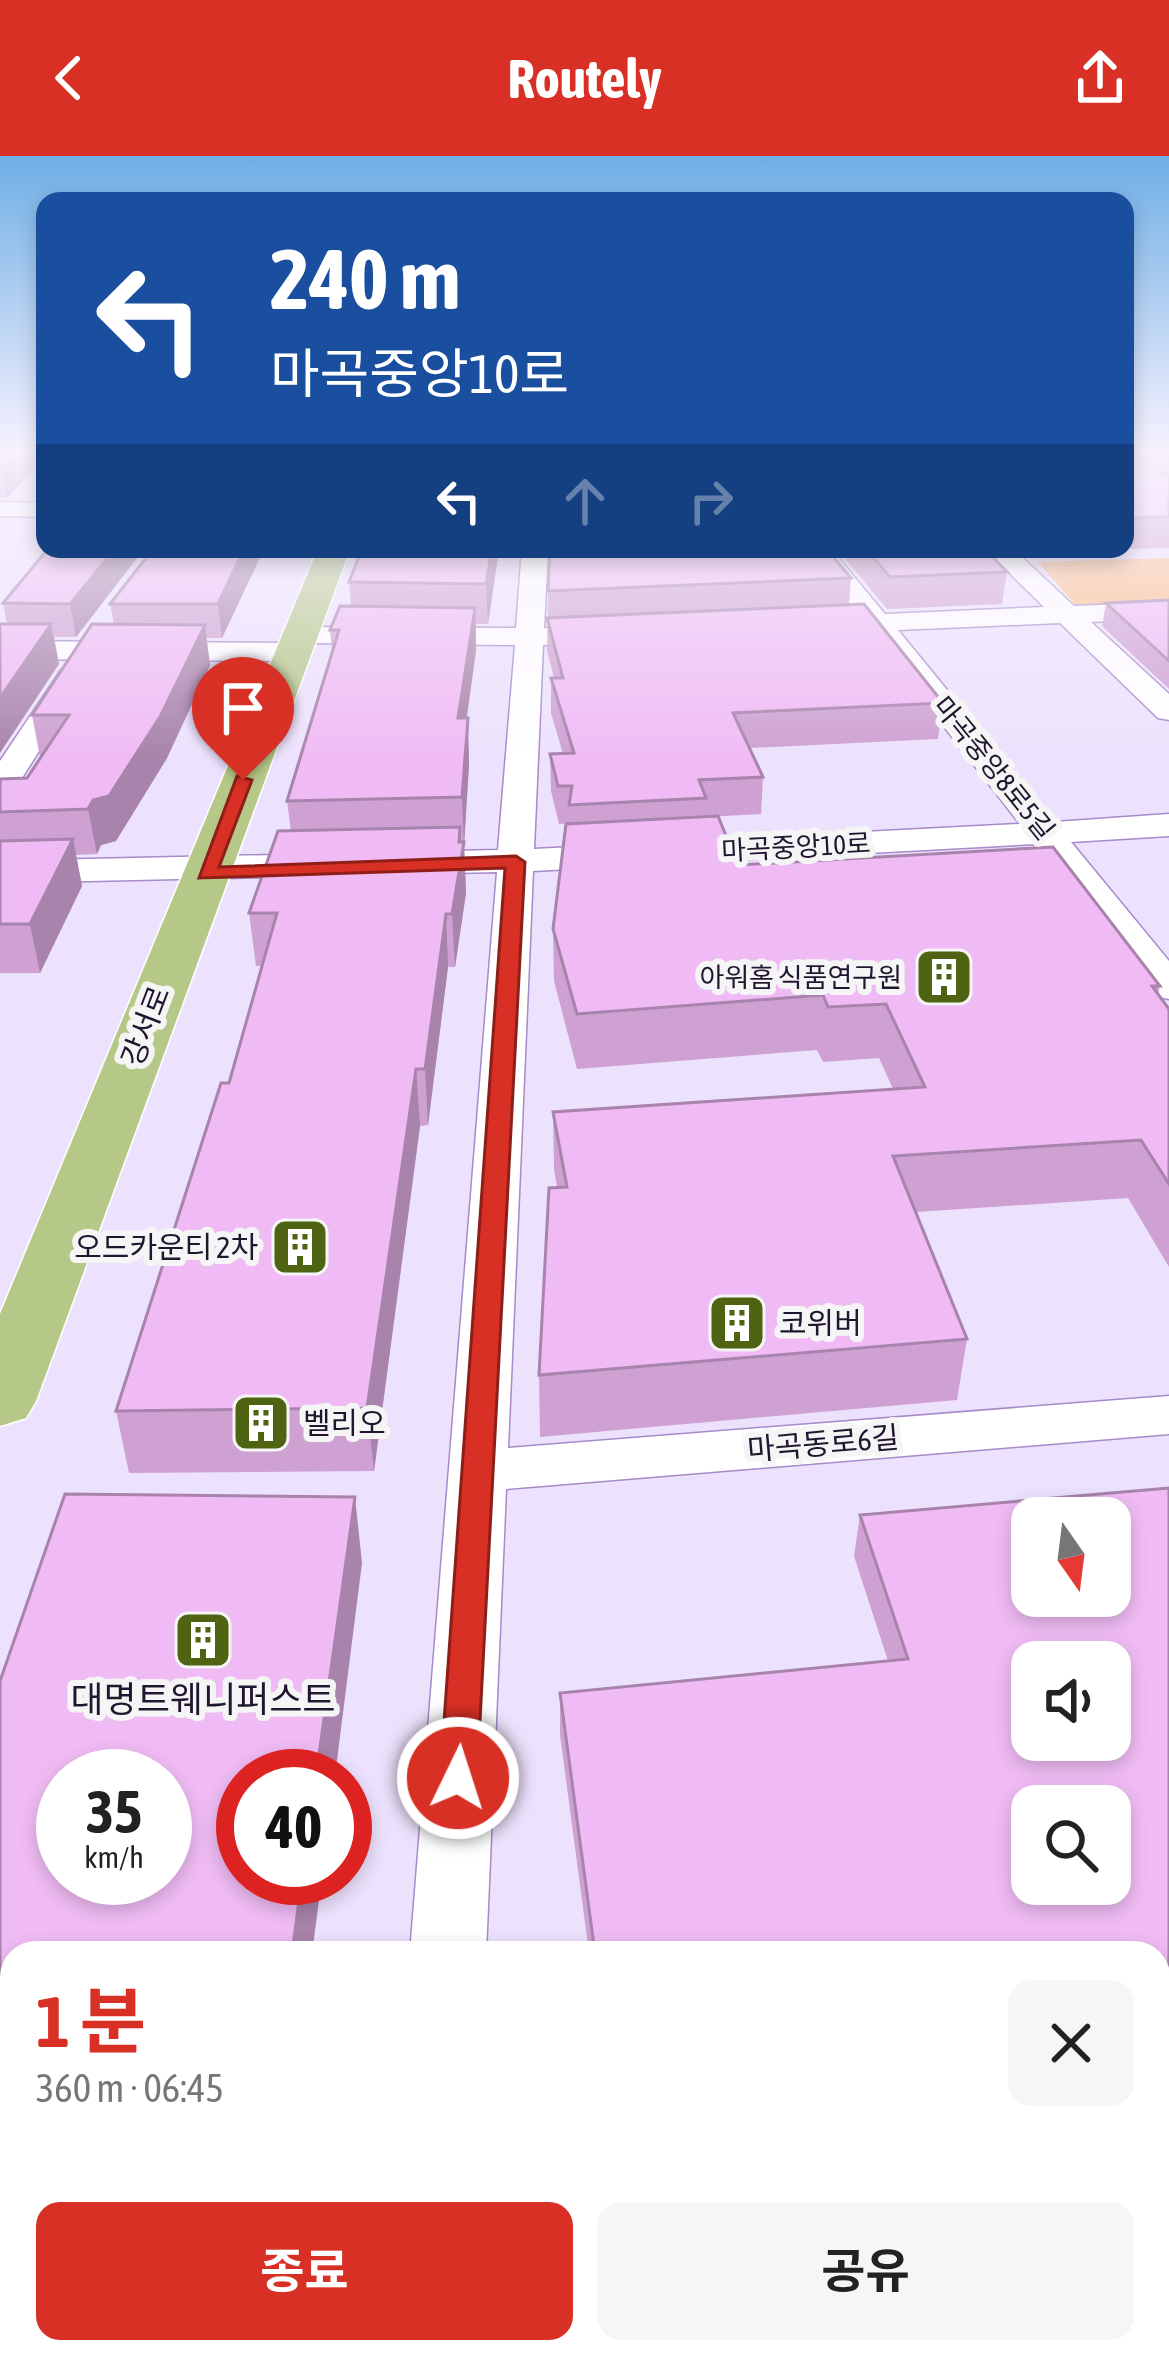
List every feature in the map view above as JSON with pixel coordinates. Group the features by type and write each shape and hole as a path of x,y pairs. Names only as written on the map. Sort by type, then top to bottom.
{"main road":[{"name":"강서로","path":"0,1401 330,558"}],"street":[{"path":"449,1941 535,558"},
{"name":"마곡중앙8로5길","path":"825,558 1169,987"},
{"path":"1007,558 1169,711"},
{"path":"784,627 1169,610"},
{"path":"0,787 112,617"},
{"path":"0,650 599,635"},
{"name":"마곡중앙10로","path":"0,872 206,874 516,862 1169,825"},
{"name":"마곡동로6길","path":"478,1471 1169,1415"}],"shaded area":[{"path":"1169,558 1169,605 1079,609 1038,562"}],"building":[{"path":"40,558 108,558 70,604 3,603"},
{"path":"146,558 240,558 218,604 110,604"},
{"path":"358,558 490,558 486,584 349,582"},
{"path":"550,558 834,558 851,578 548,591"},
{"path":"874,558 994,558 1007,572 890,577"},
{"path":"1169,600 1169,661 1106,603"},
{"path":"864,604 943,703 733,713 763,777 699,780 706,798 569,805 572,786 558,786 550,754 574,753 551,678 563,678 547,618"},
{"path":"340,606 475,608 458,718 468,718 462,797 287,801 339,630 330,630"},
{"path":"0,624 51,624 0,698"},
{"path":"92,624 205,625 161,715 109,796 93,800 88,809 0,812 0,779 27,778 69,715 32,715"},
{"path":"718,816 738,865 1053,847 1160,986 1152,986 1169,1009 1169,1184 1141,1140 893,1156 967,1339 539,1375 549,1188 567,1187 553,1112 925,1087 886,1004 828,1007 823,995 577,1014 553,929 566,824"},
{"path":"460,827 459,842 464,842 452,914 446,914 425,1069 416,1069 367,1408 116,1411 221,1083 229,1083 277,913 249,913 278,831"},
{"path":"73,839 30,924 0,924 0,841"},
{"path":"1169,1488 1169,1941 593,1941 560,1693 908,1659 860,1515 1011,1502 1011,1617 1131,1617 1131,1497 1066,1497"},
{"path":"65,1494 355,1497 320,1749 216,1749 216,1905 298,1905 294,1941 0,1941 0,1681"}],"place":[{"name":"아워홈 식품연구원","path":"944,977"},
{"name":"오드카운티 2차","path":"300,1247"},
{"name":"코위버","path":"737,1323"},
{"name":"벨리오","path":"261,1423"},
{"name":"대명트웨니퍼스트","path":"203,1640"}],"route":[{"path":"243,780 206,874 516,862 458,1778"}]}
